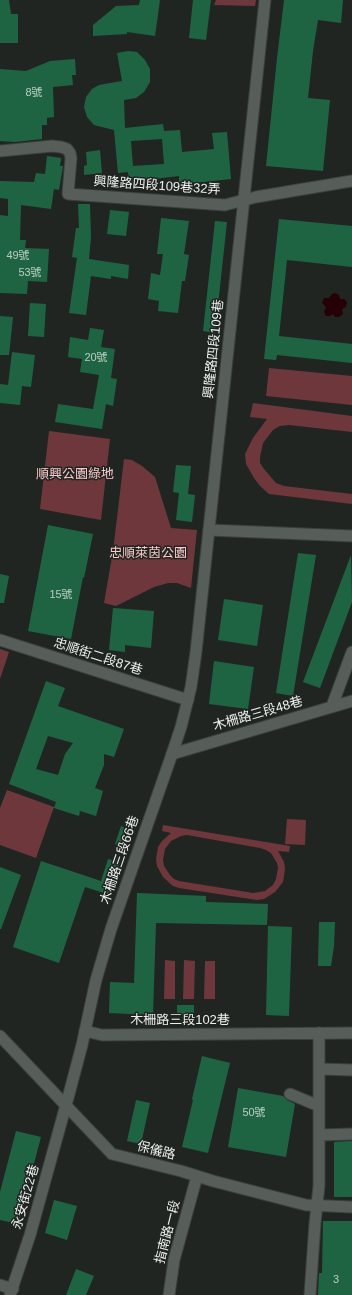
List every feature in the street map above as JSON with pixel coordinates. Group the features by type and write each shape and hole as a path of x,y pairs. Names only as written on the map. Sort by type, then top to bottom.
{"street":[{"name":"興隆路四段109巷","path":"188,700 196,652 265,0"},
{"name":"興隆路四段109巷32弄","path":"0,151 52,146 67,149 71,158 68,194 225,205 256,197 352,181"},
{"path":"209,530 352,536"},
{"name":"忠順街二段87巷","path":"0,640 188,700"},
{"path":"332,706 352,652"},
{"name":"木柵路三段66巷","path":"85,1031 96,980 111,930 172,754 188,700"},
{"name":"木柵路三段48巷","path":"172,754 352,701"},
{"path":"66,1106 85,1031"},
{"name":"木柵路三段102巷","path":"85,1031 102,1035 352,1033"},
{"path":"310,1295 319,1186 319,1033"},
{"name":"保儀路","path":"0,1036 112,1154 295,1203 317,1206 352,1207"},
{"path":"320,1069 352,1070"},
{"path":"290,1094 319,1106"},
{"name":"永安街22巷","path":"12,1292 30,1235 66,1106"},
{"path":"319,1135 352,1134"},
{"name":"指南路一段","path":"169,1295 174,1260 197,1176"},
{"path":"0,1285 12,1292"}],"green space":[{"path":"216,0 256,0 255,6 214,5"},
{"path":"269,368 352,376 352,405 266,396"},
{"path":"253,403 352,416 352,432 289,425 280,426 273,430 263,443 260,463 276,483 284,486 352,494 352,504 269,494 260,486 246,464 245,454 253,438 267,419 250,417"},
{"name":"順興公園綠地","path":"49,431 110,439 101,520 40,509"},
{"name":"忠順萊茵公園","path":"124,459 132,460 155,477 171,528 197,530 191,588 177,583 168,583 154,587 116,606 104,603 113,551"},
{"path":"0,649 9,652 0,679"},
{"path":"7,790 54,807 36,858 0,845 0,808"},
{"path":"287,819 306,820 305,845 285,844"},
{"path":"163,825 290,846 289,852 278,851 284,862 285,869 283,882 275,892 264,899 257,900 173,886 163,877 157,866 156,859 158,847 171,833 162,831","holes":["187,835 260,848 271,853 277,863 278,868 273,885 265,891 253,893 179,881 170,875 164,866 163,860 165,849 171,841"]},
{"path":"165,960 175,961 175,999 164,999"},
{"path":"184,960 195,961 194,999 183,999"},
{"path":"205,961 215,961 215,999 204,999"}],"shaded area":[{"path":"335,293 339,295 340,299 344,299 347,302 346,307 342,309 343,314 339,317 335,317 333,314 326,316 324,312 326,307 322,303 324,298 329,298"}],"building":[{"path":"0,0 9,0 11,14 18,14 18,43 0,43"},
{"path":"140,0 160,0 155,36 127,32 127,34 93,36 93,25 116,6 139,5"},
{"path":"193,0 211,0 206,40 189,38"},
{"path":"284,0 343,0 341,23 318,20 313,51 308,98 330,100 323,171 266,166"},
{"path":"128,51 137,52 145,60 150,69 150,82 144,92 136,98 124,100 125,128 163,124 164,131 180,130 182,152 214,149 212,133 227,132 231,179 184,184 179,182 179,176 129,182 128,172 118,173 114,130 94,125 87,117 84,107 86,97 92,89 99,85 122,81 117,53","holes":["162,139 164,164 133,166 131,141"]},
{"path":"75,59 76,75 72,75 73,85 53,87 54,117 47,118 47,125 42,125 42,139 15,142 0,141 0,69 26,71 50,61"},
{"path":"100,150 102,173 84,175 84,166 87,165 86,152"},
{"path":"47,156 61,158 60,166 63,166 59,190 54,189 51,209 21,205 20,240 26,240 25,248 49,249 47,282 28,281 27,294 0,293 0,215 8,216 8,199 0,198 0,181 34,182 36,173 45,174"},
{"path":"78,204 90,204 91,237 89,259 129,265 128,279 111,276 111,279 91,276 86,315 69,313 77,258 72,257 76,228 79,228"},
{"path":"110,210 129,212 126,236 107,234"},
{"path":"161,218 189,221 184,254 189,255 185,281 182,281 178,313 158,311 159,301 148,299 151,273 160,275 163,254 157,254"},
{"path":"279,219 352,226 352,267 287,260 279,336 352,344 352,363 277,355 276,360 264,359"},
{"path":"215,221 227,222 215,333 203,331"},
{"path":"30,303 46,304 44,337 28,336"},
{"path":"0,316 13,317 9,355 0,355"},
{"path":"90,328 104,330 101,347 115,349 111,378 117,379 113,406 106,404 102,429 55,422 58,404 93,409 99,375 80,372 82,359 68,357 70,337 88,340"},
{"path":"12,352 35,355 31,387 22,386 20,405 0,403 0,384 8,385"},
{"path":"176,465 191,466 188,494 195,495 192,522 176,520 179,493 173,492"},
{"path":"48,525 93,534 71,639 28,631"},
{"path":"298,553 316,555 293,696 276,693"},
{"path":"351,555 352,602 320,688 303,682"},
{"path":"0,574 9,576 4,603 0,603"},
{"path":"224,599 263,605 257,646 218,640"},
{"path":"113,608 154,611 151,648 125,645 125,652 109,650"},
{"path":"214,661 254,667 248,709 209,704"},
{"path":"46,681 65,688 58,706 124,729 114,757 104,754 104,765 95,788 103,791 96,816 80,811 79,816 54,808 56,802 9,784","holes":["48,736 73,743 65,754 58,775 36,769"]},
{"path":"121,826 131,830 125,847 115,844"},
{"path":"108,859 120,862 110,895 85,887 59,963 13,947 41,861 101,881"},
{"path":"0,867 21,875 1,929 0,929"},
{"path":"137,893 206,896 206,902 268,904 267,925 156,923 153,1015 109,1013 110,982 134,983"},
{"path":"319,922 335,922 331,966 318,966"},
{"path":"268,926 292,927 289,1016 266,1015"},
{"path":"177,1005 194,1005 194,1015 177,1015"},
{"path":"202,1056 230,1063 208,1153 182,1147"},
{"path":"238,1088 283,1096 295,1104 286,1157 228,1147"},
{"path":"136,1100 150,1103 141,1144 127,1141"},
{"path":"16,1131 41,1137 18,1224 0,1220 0,1192"},
{"path":"352,1141 352,1197 334,1197 334,1142"},
{"path":"54,1200 77,1206 67,1240 45,1233"},
{"path":"323,1221 352,1221 352,1295 318,1295 319,1273 322,1273"},
{"path":"76,1269 94,1276 86,1295 66,1295"}]}
